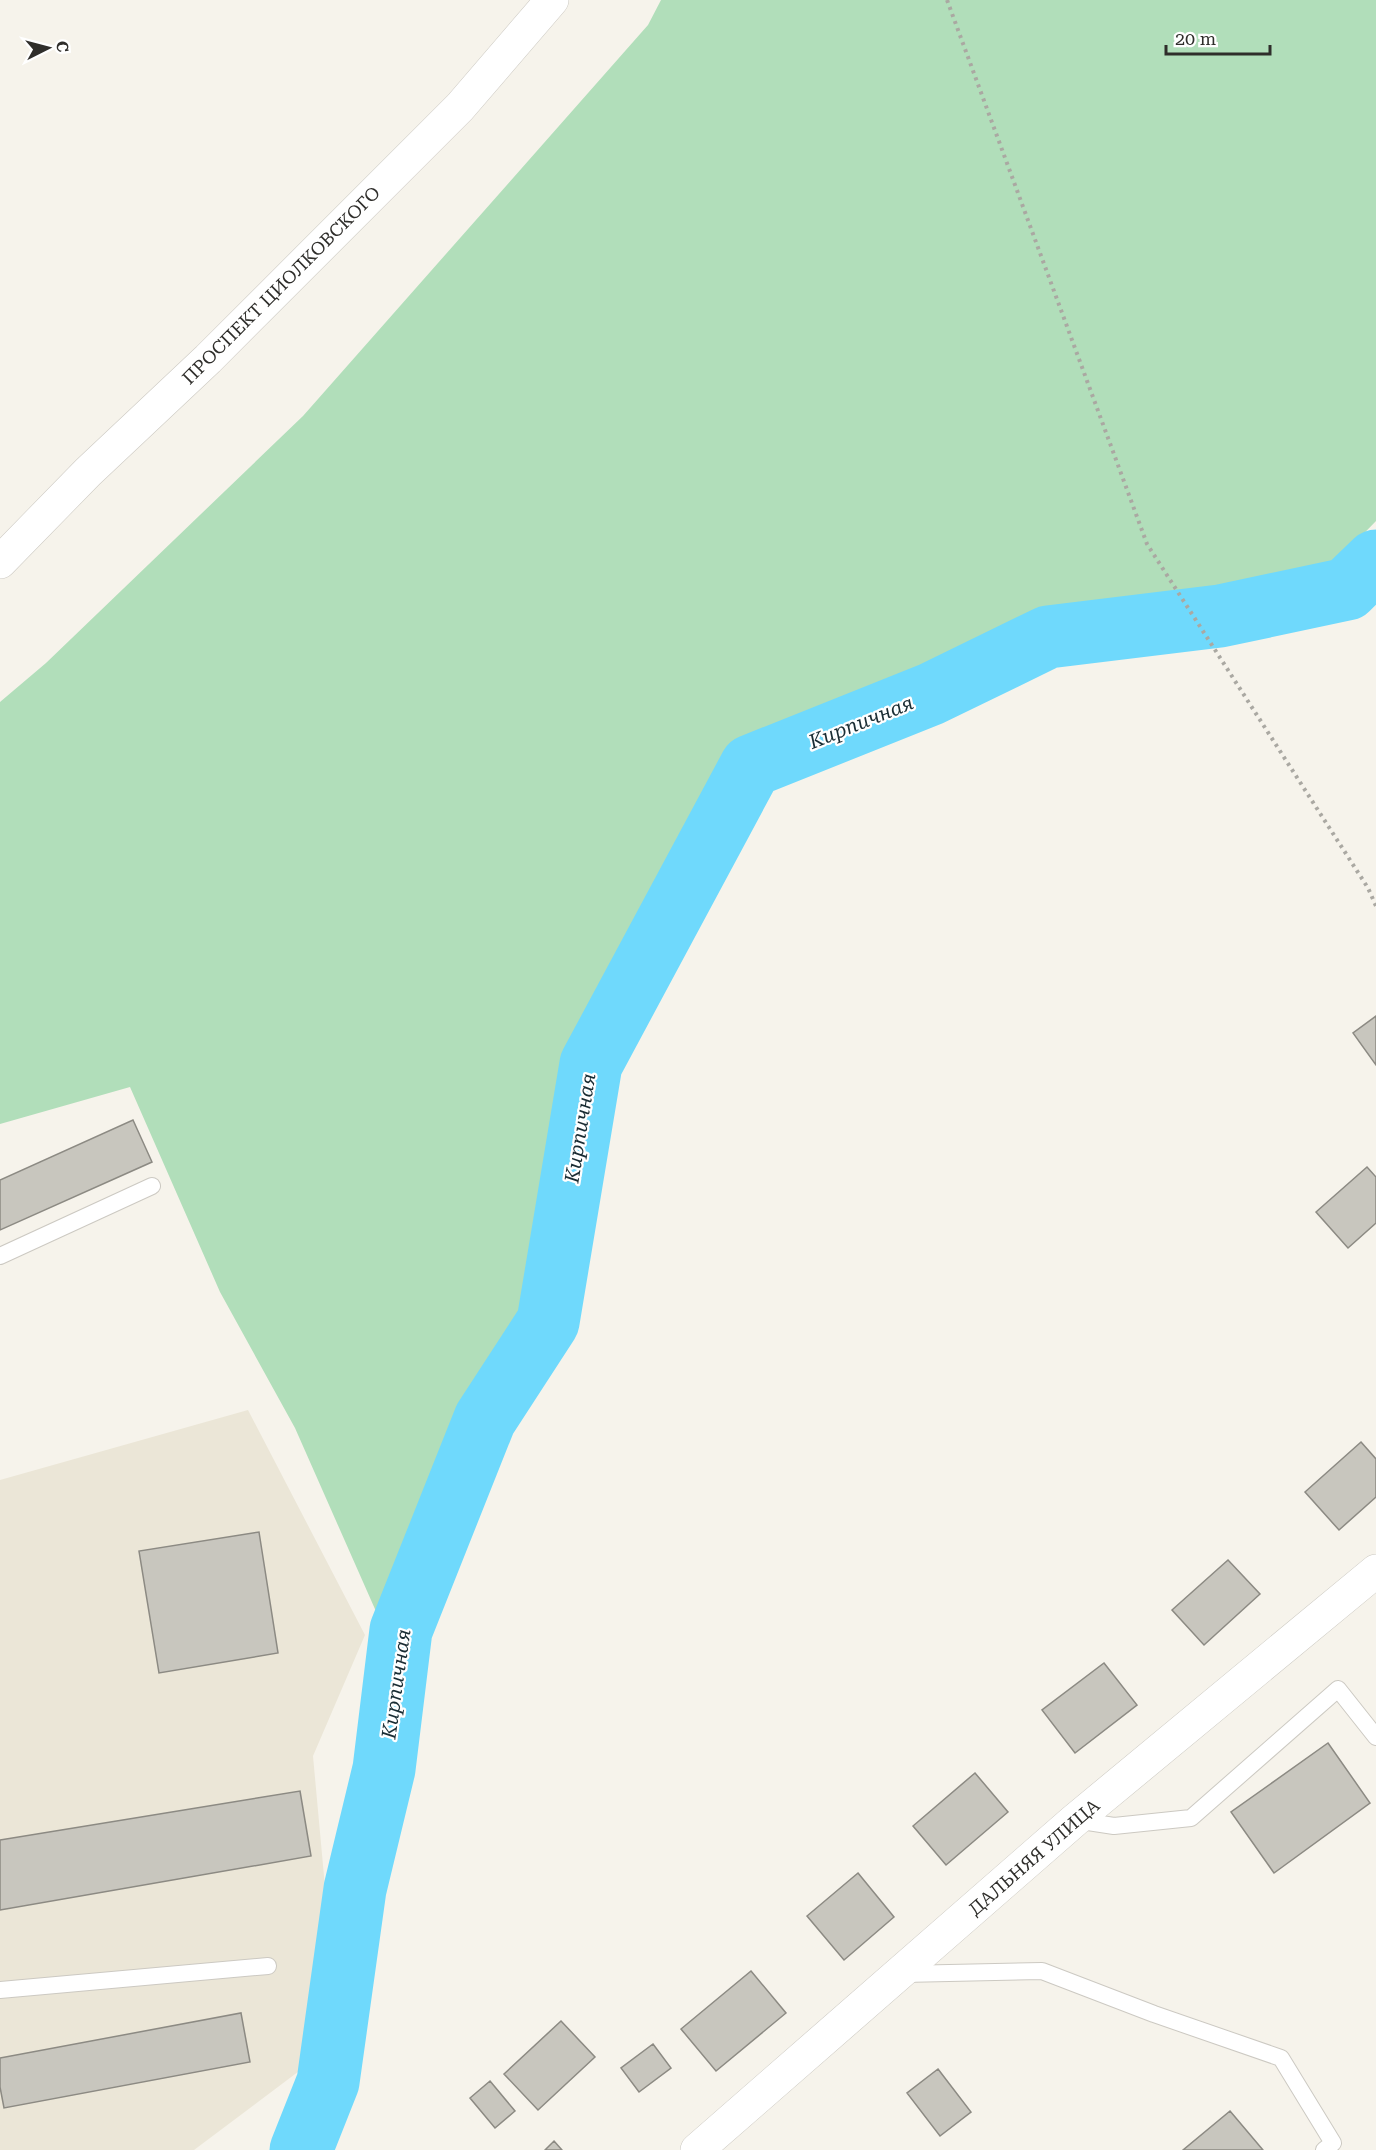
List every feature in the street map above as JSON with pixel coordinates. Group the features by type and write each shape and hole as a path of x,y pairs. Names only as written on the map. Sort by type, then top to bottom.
{"street":[{"name":"ПРОСПЕКТ ЦИОЛКОВСКОГО","path":"0,562 88,471 208,359 460,107 552,0"},
{"name":"ДАЛЬНЯЯ УЛИЦА","path":"697,2150 1075,1820 1376,1571"}],"lane":[{"path":"0,1257 152,1186"},
{"path":"1075,1820 1114,1826 1191,1818 1338,1689 1376,1737"},
{"path":"0,1990 268,1966"},
{"path":"900,1974 1042,1971 1154,2014 1281,2058 1333,2143 1324,2150"}],"path":[{"path":"947,0 1147,544 1368,888 1376,906"}],"shaded area":[{"path":"248,1410 365,1635 313,1756 325,1887 323,2053 194,2150 0,2150 0,1480"}],"green space":[{"path":"661,0 1376,0 1376,521 1340,558 1200,630 1002,648 718,783 556,1116 526,1341 386,1634 295,1428 220,1292 130,1087 0,1124 0,702 46,663 303,416 648,25"}],"building":[{"path":"1376,1016 1376,1065 1353,1033"},
{"path":"133,1120 152,1162 0,1230 0,1180"},
{"path":"1367,1167 1376,1177 1376,1223 1348,1248 1316,1212"},
{"path":"1361,1442 1376,1459 1376,1497 1339,1530 1305,1492"},
{"path":"259,1532 278,1653 159,1673 139,1551"},
{"path":"1228,1560 1260,1594 1204,1645 1172,1610"},
{"path":"1104,1663 1137,1705 1075,1753 1042,1710"},
{"path":"1328,1743 1370,1803 1274,1873 1231,1812"},
{"path":"975,1773 1008,1812 946,1865 913,1826"},
{"path":"300,1791 311,1856 0,1910 0,1840"},
{"path":"858,1873 894,1917 844,1960 807,1916"},
{"path":"751,1971 786,2013 716,2071 681,2029"},
{"path":"241,2013 250,2062 4,2108 0,2087 0,2058"},
{"path":"561,2021 595,2057 538,2110 504,2074"},
{"path":"653,2044 671,2068 639,2092 621,2068"},
{"path":"938,2069 971,2112 940,2136 907,2093"},
{"path":"490,2081 515,2111 495,2128 470,2098"},
{"path":"1230,2111 1263,2150 1183,2150"},
{"path":"554,2141 562,2150 545,2150"}],"waterway":[{"name":"Кирпичная","path":"301,2150 328,2082 355,1889 384,1769 401,1630 485,1419 548,1322 591,1064 751,766 931,694 1048,637 1220,616 1347,589 1376,561"}]}
